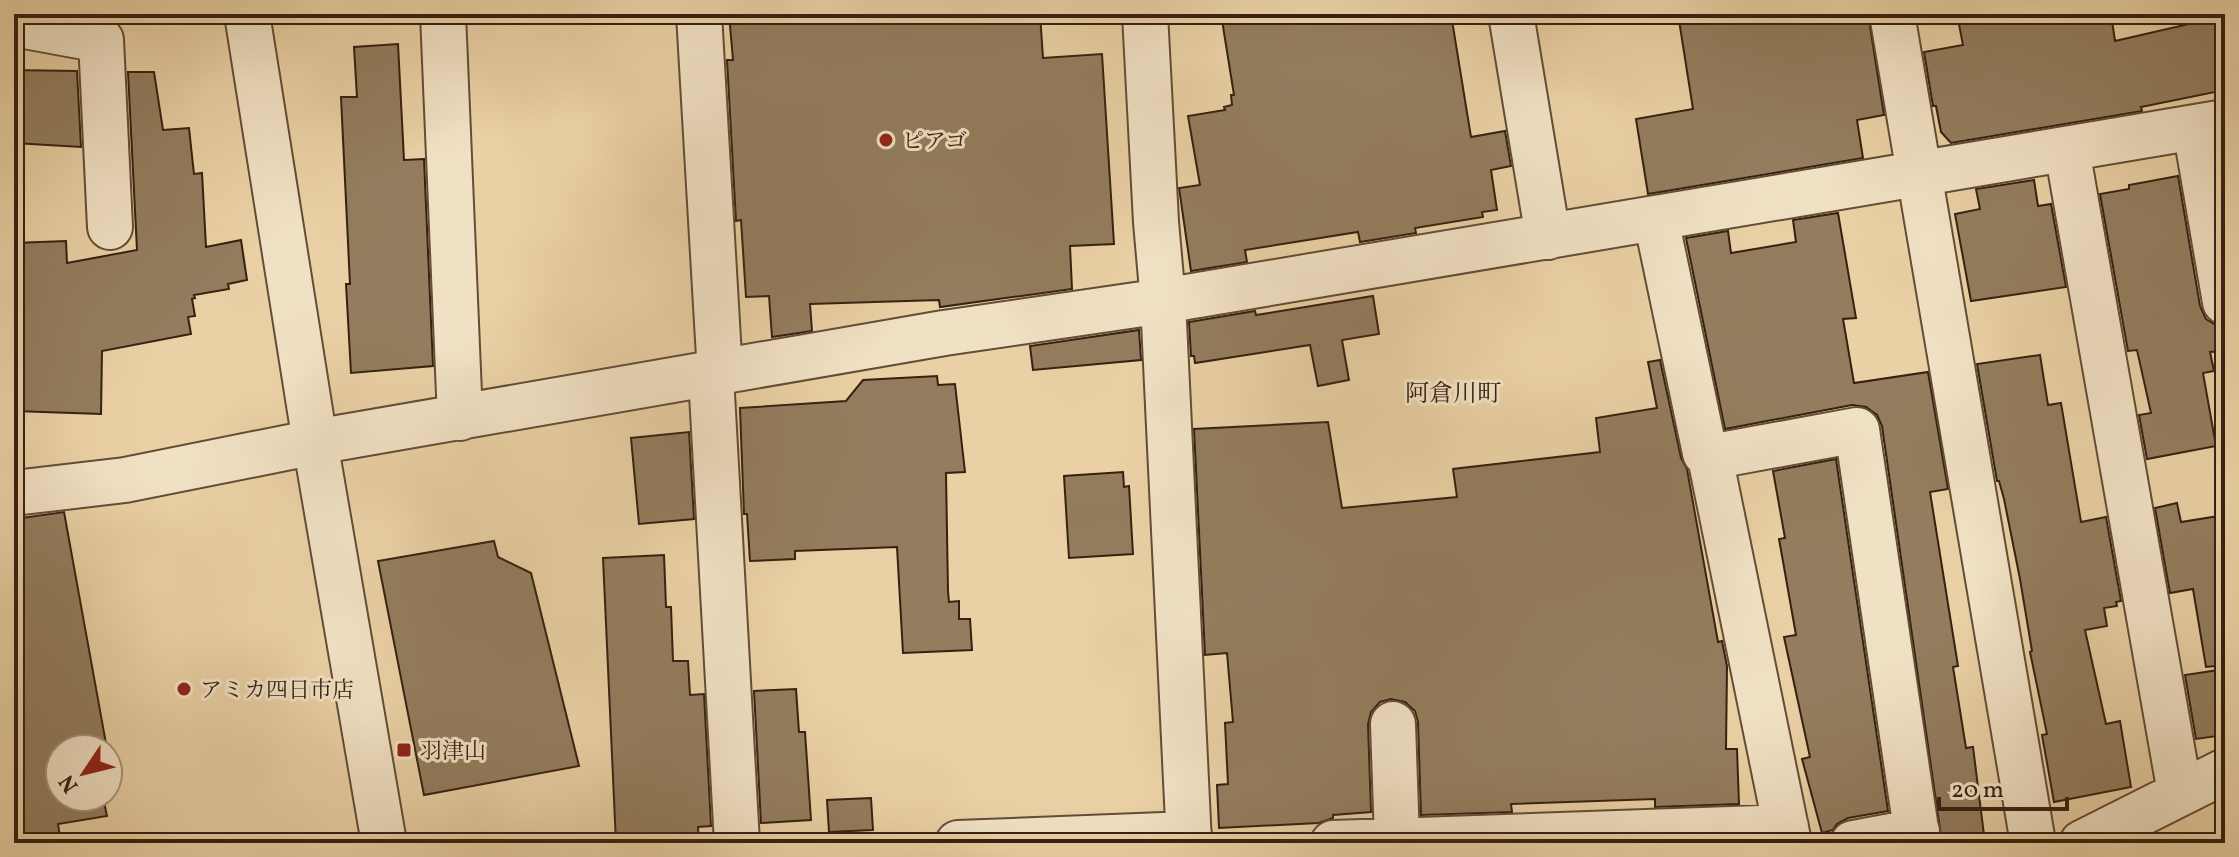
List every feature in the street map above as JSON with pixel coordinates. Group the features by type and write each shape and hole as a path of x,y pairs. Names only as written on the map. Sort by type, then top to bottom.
{"street":[{"path":"247,14 315,442 384,843"},
{"path":"443,14 460,418"},
{"path":"699,14 737,843"},
{"path":"958,843 1189,838 1163,301 1145,14"},
{"path":"1511,14 1548,237"},
{"path":"1892,14 2033,843"},
{"path":"14,24 101,40 110,227"},
{"path":"14,493 125,480 315,442 716,375 944,333 1163,301 2210,125 2225,302"},
{"path":"2067,150 2180,793"},
{"path":"1333,843 1787,835 1710,457 1705,453 1656,219"},
{"path":"1710,457 1857,430 1917,837 1853,843"},
{"path":"1393,724 1397,840"},
{"path":"2082,843 2225,771"}],"building":[{"name":"ピアゴ","path":"729,14 1040,14 1043,58 1102,54 1114,244 1070,246 1072,289 940,307 939,300 810,304 812,331 772,337 769,296 746,297 741,220 736,221 727,60 733,60"},
{"path":"1221,14 1451,14 1471,137 1505,131 1511,166 1491,170 1497,210 1482,212 1483,217 1415,228 1416,233 1360,242 1358,232 1245,250 1247,262 1191,271 1179,188 1200,185 1188,116 1225,110 1224,107 1232,105 1231,95 1234,95"},
{"path":"1678,14 1868,14 1884,115 1857,120 1863,158 1648,194 1636,119 1693,109"},
{"path":"1957,14 2111,14 2115,41 2189,24 2187,14 2225,14 2225,90 2141,107 2142,111 1951,143 1941,132 1936,106 1933,106 1924,52 1963,45"},
{"path":"398,44 404,160 424,159 433,366 351,373 341,97 357,97 354,47"},
{"path":"14,70 77,71 81,147 14,143"},
{"path":"128,72 154,72 163,130 189,128 194,174 202,173 206,247 241,240 247,280 228,284 229,289 194,295 195,316 188,317 191,334 102,351 101,414 14,411 17,305 14,243 66,241 67,263 137,250"},
{"path":"2178,176 2200,306 2206,319 2225,326 2225,351 2210,352 2214,371 2203,373 2216,446 2147,459 2139,415 2151,413 2137,350 2128,351 2100,194"},
{"path":"2034,180 2038,206 2051,204 2066,287 1971,301 1955,214 1980,209 1976,189"},
{"path":"1838,213 1856,318 1843,319 1854,383 1928,372 1948,489 1930,492 1958,666 1953,667 1966,748 1973,747 1985,843 1942,843 1882,426 1877,415 1866,407 1852,405 1725,429 1686,238 1728,231 1731,253 1796,242 1793,220"},
{"path":"1373,296 1379,334 1342,340 1349,380 1318,386 1310,345 1195,363 1194,356 1191,356 1189,322 1255,311 1256,315"},
{"path":"1139,330 1141,360 1033,370 1030,346"},
{"path":"2040,355 2048,405 2061,403 2081,522 2106,517 2121,601 2116,602 2117,606 2104,608 2107,626 2085,630 2106,724 2120,721 2131,787 2054,802 2042,735 2047,734 2030,652 2020,579 2004,499 1997,481 1977,364"},
{"path":"1660,360 1681,458 1687,469 1718,642 1722,641 1727,666 1726,749 1737,749 1739,804 1655,807 1655,799 1511,804 1512,812 1421,815 1418,722 1415,711 1405,702 1391,699 1380,702 1371,712 1368,724 1371,812 1333,815 1333,818 1319,823 1219,828 1217,785 1228,784 1225,723 1233,722 1227,653 1205,655 1194,429 1328,422 1342,508 1457,497 1453,469 1600,452 1596,418 1657,408 1648,362"},
{"path":"937,376 938,385 955,384 965,472 946,473 948,591 949,602 959,601 959,619 970,619 972,650 903,653 897,547 795,551 795,559 750,561 747,514 744,514 740,408 846,401 863,380"},
{"path":"689,432 694,519 639,524 631,438"},
{"path":"1836,459 1888,811 1848,818 1833,830 1822,833 1802,759 1810,757 1784,637 1796,635 1779,539 1785,538 1773,471"},
{"path":"1123,472 1124,487 1129,486 1133,554 1069,558 1064,476"},
{"path":"2177,503 2181,522 2225,515 2225,665 2206,667 2193,589 2170,593 2155,508"},
{"path":"64,512 104,733 44,733 44,813 106,813 107,816 58,824 61,843 14,843 14,519"},
{"path":"494,541 498,557 531,573 579,766 424,795 378,561"},
{"path":"664,555 666,607 671,607 673,661 688,661 690,695 704,694 711,826 698,827 699,843 616,843 603,558"},
{"path":"2225,669 2225,735 2196,739 2185,675"},
{"path":"796,689 799,732 805,732 811,820 761,823 754,691"},
{"path":"871,798 873,830 829,832 827,800"}],"place":[{"name":"ピアゴ","path":"886,140"},
{"name":"アミカ四日市店","path":"184,689"},
{"name":"羽津山","path":"404,750"}],"district":[{"name":"阿倉川町","path":"1453,393"}]}
